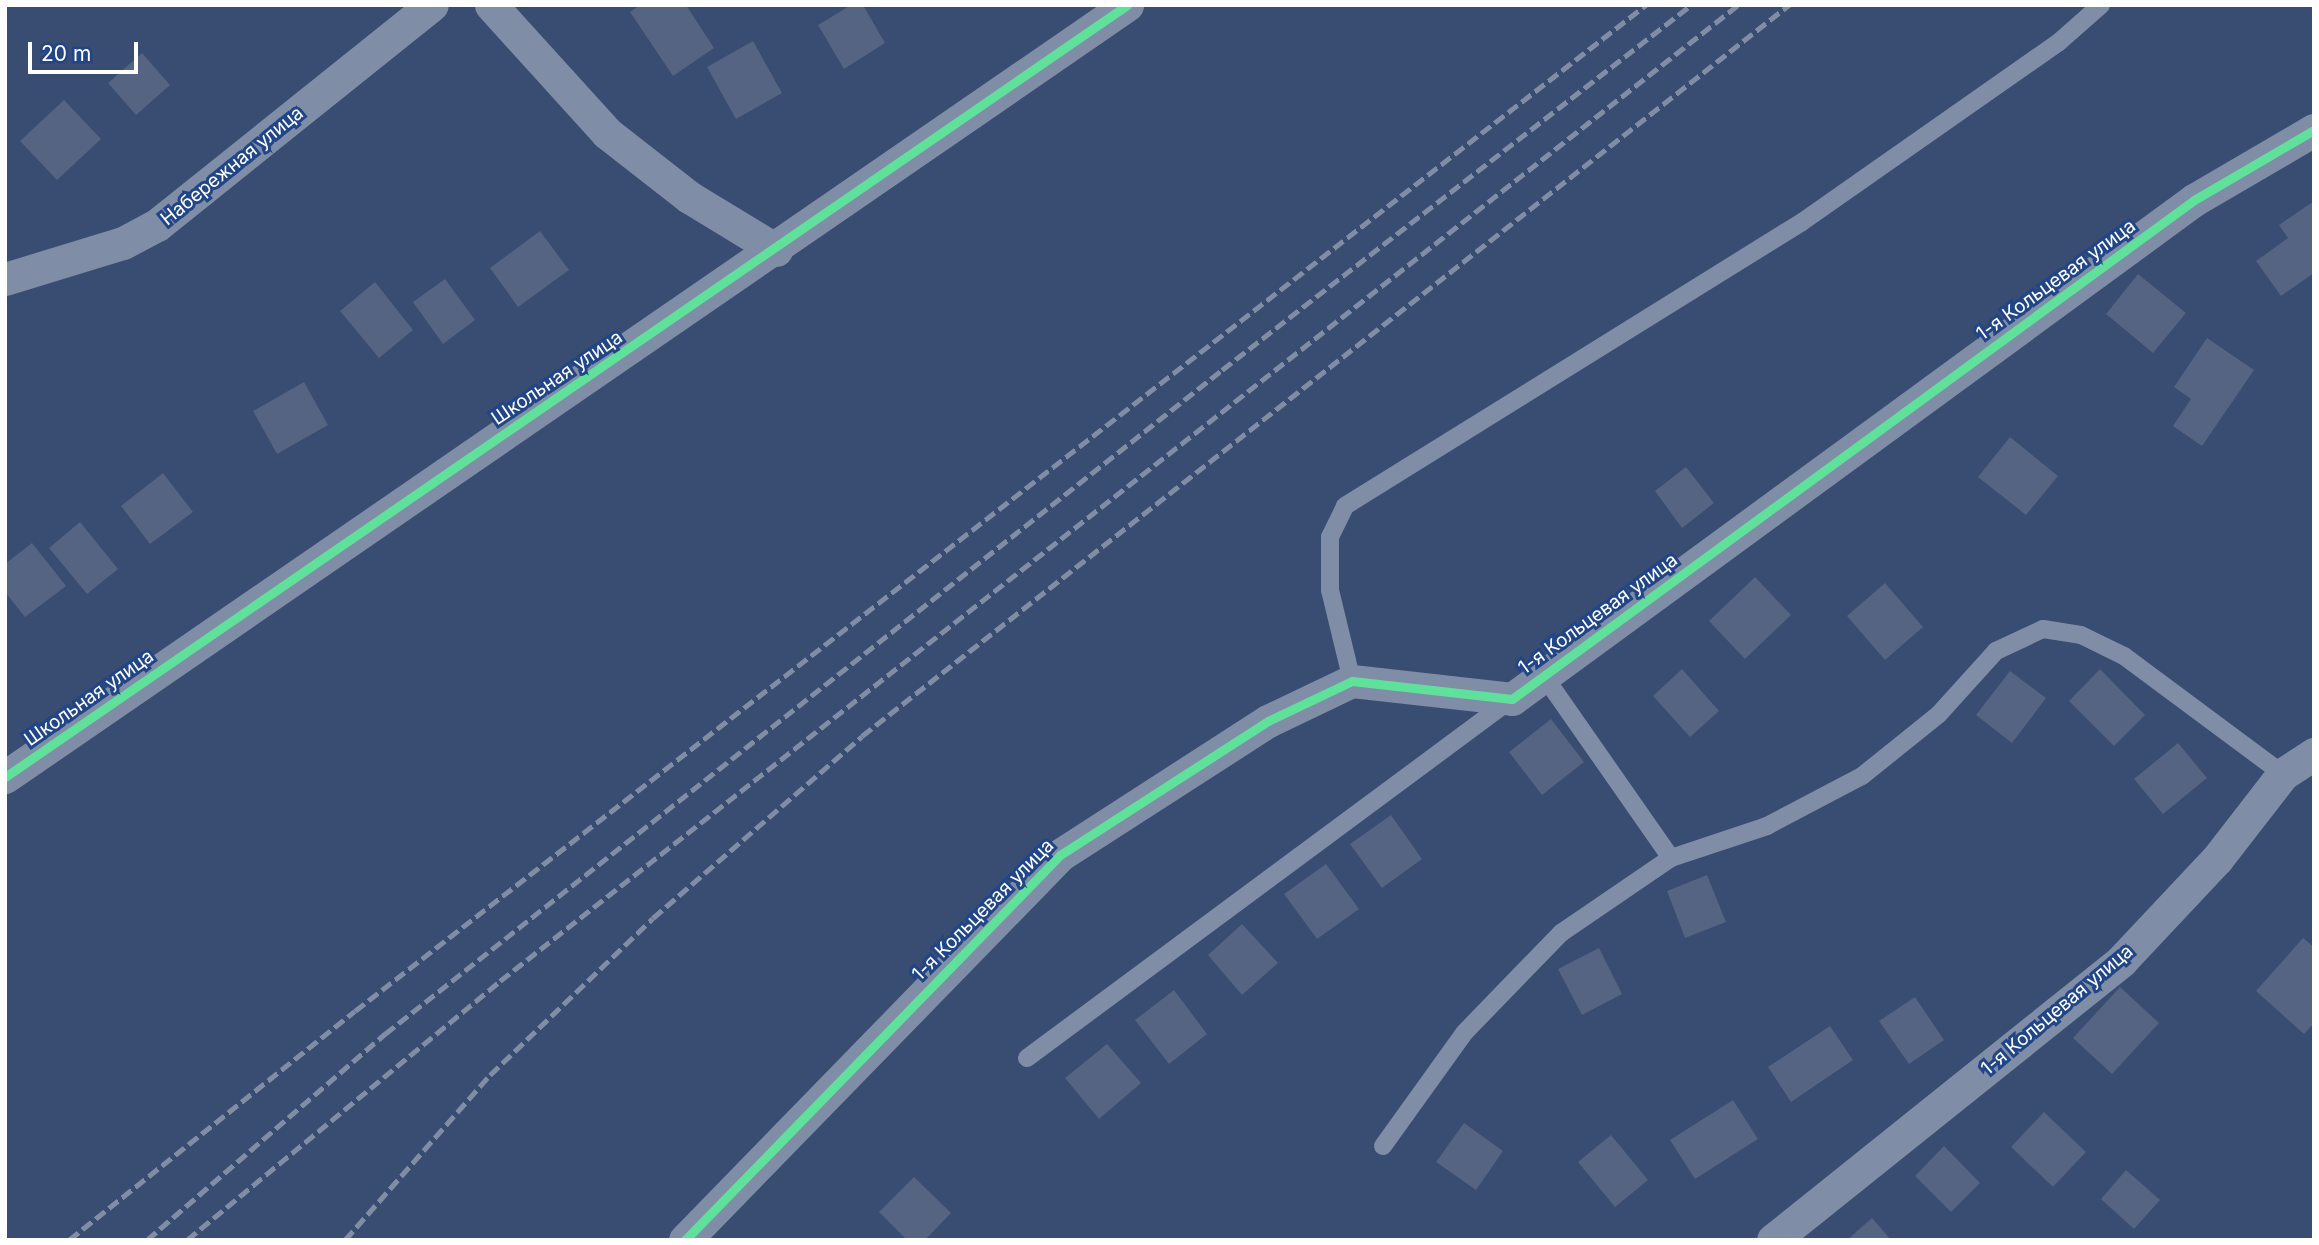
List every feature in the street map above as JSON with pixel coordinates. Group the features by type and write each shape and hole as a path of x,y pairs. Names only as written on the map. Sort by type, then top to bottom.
{"street":[{"name":"Набережная улица","path":"5,279 122,243 157,225 432,5"},
{"path":"491,5 607,133 689,197 776,250"},
{"name":"Школьная улица","path":"5,777 776,250 1127,5"},
{"name":"1-я Кольцевая улица","path":"685,1240 1060,855 1269,721 1352,681 1391,682 1512,699 2194,200 2314,130"},
{"name":"1-я Кольцевая улица","path":"1773,1240 2122,960 2217,859 2283,774 2314,754"}],"lane":[{"path":"1352,681 1330,590 1330,537 1345,506 1802,222 2059,42 2101,5"},
{"path":"1383,1146 1465,1032 1561,933 1671,858 1767,826 1862,776 1939,714 1996,651 2043,629 2081,635 2124,656 2283,774"},
{"path":"1544,676 1671,858"},
{"path":"1027,1058 1512,699"}],"building":[{"path":"640,5 686,5 714,48 673,76 630,12"},
{"path":"851,5 863,5 885,43 844,69 818,25"},
{"path":"753,41 782,93 736,119 707,67"},
{"path":"142,53 170,85 136,115 108,83"},
{"path":"64,100 101,139 57,180 20,141"},
{"path":"2314,201 2314,273 2281,296 2256,261 2288,238 2279,225"},
{"path":"540,231 569,270 518,307 490,268"},
{"path":"2138,274 2186,313 2153,353 2106,314"},
{"path":"445,279 475,320 443,344 413,302"},
{"path":"375,282 413,330 379,358 340,311"},
{"path":"2207,338 2254,370 2202,446 2173,426 2191,399 2174,387"},
{"path":"304,382 328,425 277,454 253,411"},
{"path":"2010,437 2058,476 2026,515 1978,477"},
{"path":"1686,467 1714,503 1682,528 1655,491"},
{"path":"163,473 193,512 150,544 121,506"},
{"path":"80,522 118,569 87,594 49,548"},
{"path":"32,543 66,586 25,617 5,592 5,564"},
{"path":"1755,577 1791,615 1745,659 1709,621"},
{"path":"1885,583 1923,627 1885,660 1847,616"},
{"path":"1682,669 1719,711 1690,737 1653,696"},
{"path":"2100,669 2145,715 2114,746 2069,701"},
{"path":"2010,671 2046,698 2012,743 1976,715"},
{"path":"1551,719 1584,762 1542,795 1509,752"},
{"path":"2178,743 2207,778 2163,814 2134,779"},
{"path":"1391,815 1422,859 1382,888 1350,844"},
{"path":"1326,864 1359,909 1317,939 1284,894"},
{"path":"1707,875 1726,922 1685,938 1667,891"},
{"path":"1242,924 1278,963 1242,995 1208,955"},
{"path":"2303,938 2314,947 2314,1023 2304,1034 2256,991"},
{"path":"1599,948 1622,994 1582,1015 1558,969"},
{"path":"2120,987 2159,1023 2112,1074 2073,1038"},
{"path":"1174,990 1207,1034 1169,1064 1135,1020"},
{"path":"1915,997 1944,1040 1909,1064 1879,1021"},
{"path":"1830,1026 1853,1060 1791,1102 1768,1067"},
{"path":"1107,1044 1141,1083 1099,1119 1065,1078"},
{"path":"1733,1100 1758,1139 1695,1179 1670,1140"},
{"path":"2044,1112 2086,1152 2053,1187 2011,1147"},
{"path":"1464,1123 1503,1151 1476,1190 1436,1162"},
{"path":"1611,1135 1648,1180 1615,1207 1578,1162"},
{"path":"1944,1146 1980,1183 1951,1212 1915,1176"},
{"path":"2126,1170 2160,1200 2134,1229 2101,1199"},
{"path":"914,1177 951,1213 925,1240 907,1240 879,1212"},
{"path":"1872,1218 1891,1240 1847,1240"}],"railway":[{"path":"69,1240 355,1011 1646,5"},
{"path":"147,1240 385,1034 1222,370 1691,5"},
{"path":"187,1240 500,981 1738,5"},
{"path":"345,1240 490,1075 653,918 862,736 1789,5"}],"cycle path":[{"path":"5,777 1127,5"},
{"path":"685,1240 1060,855 1268,721 1352,681 1512,699 2194,200 2314,130"}]}
